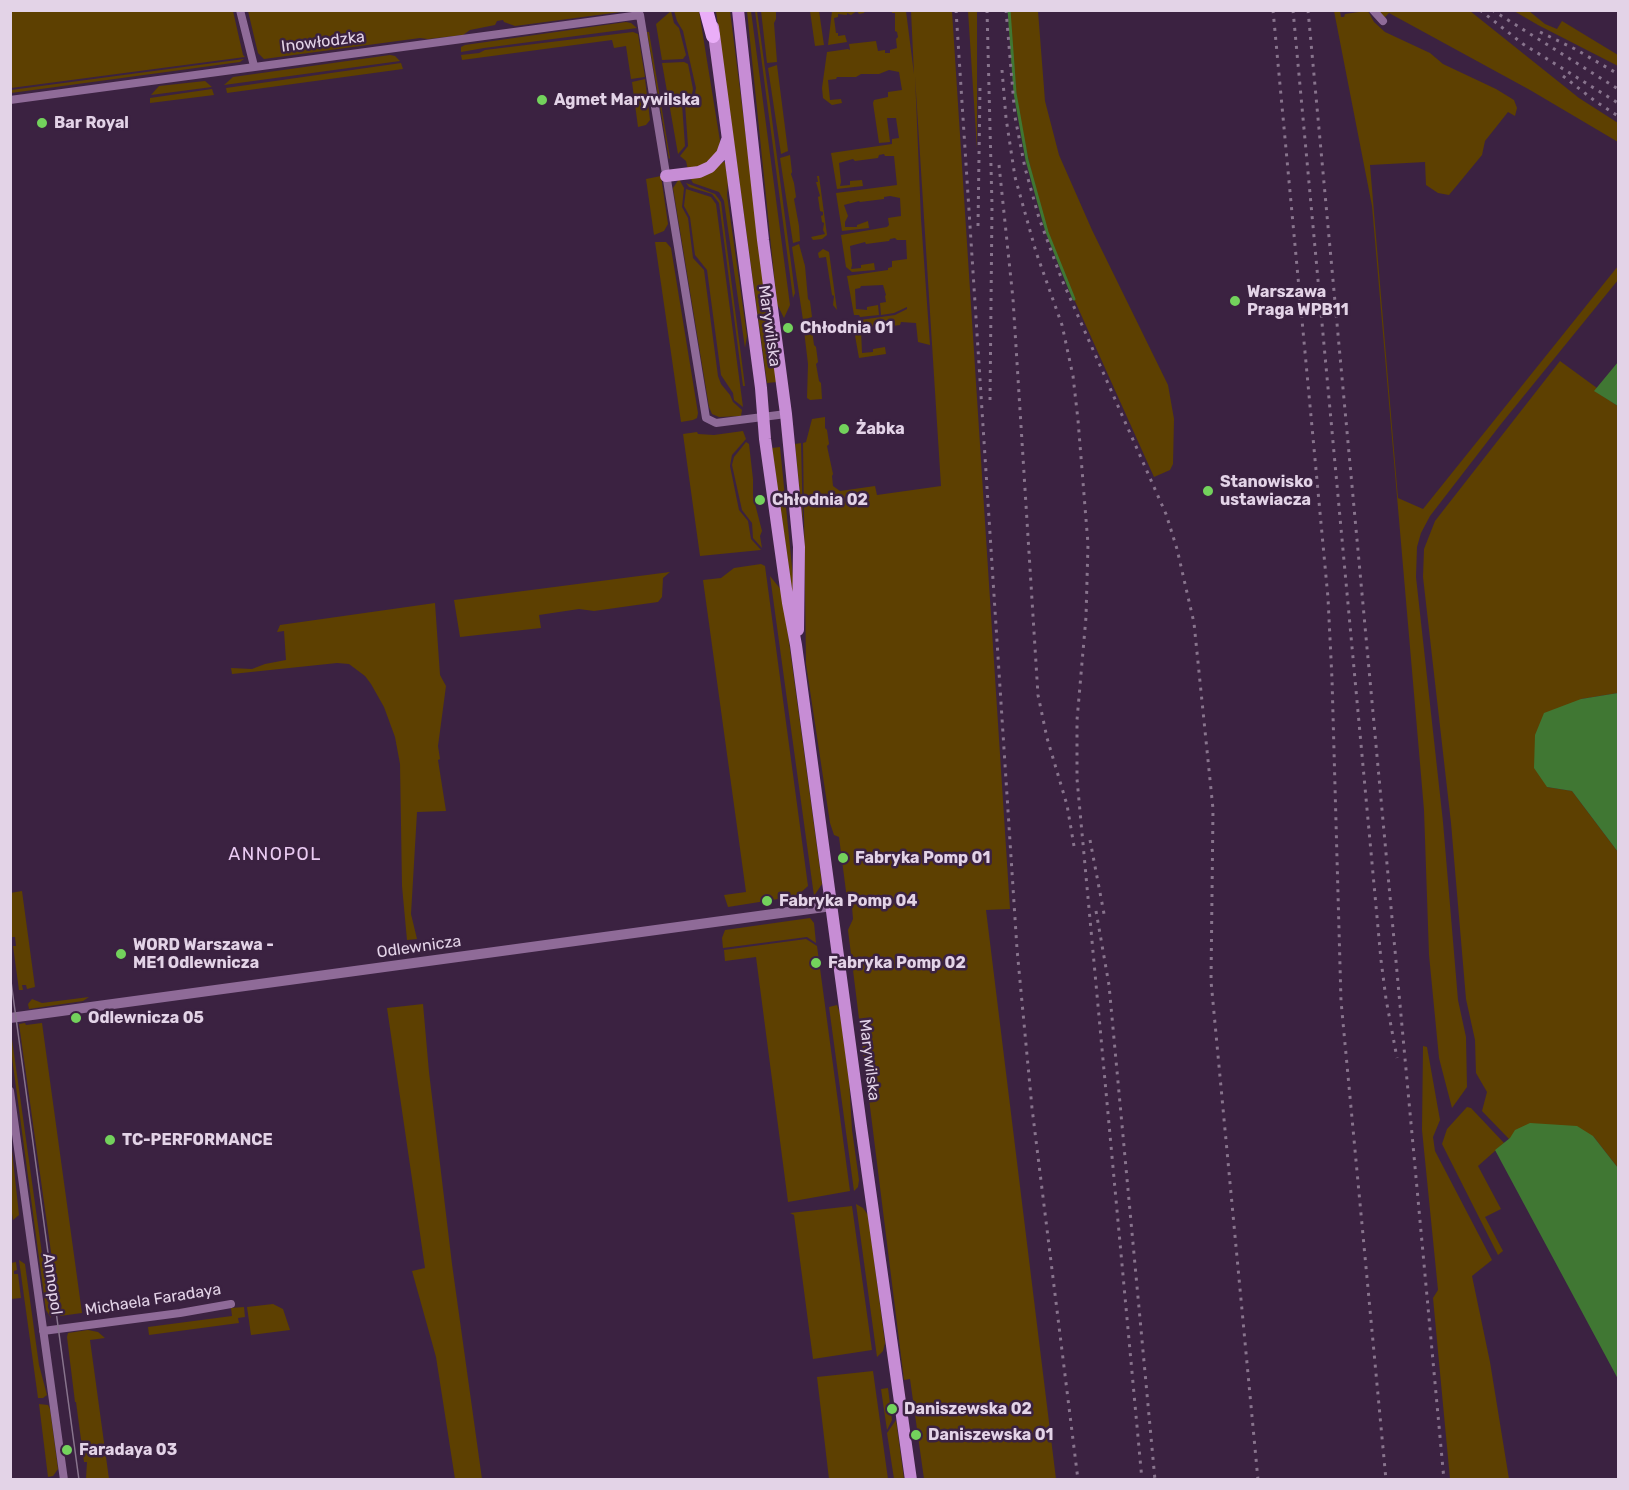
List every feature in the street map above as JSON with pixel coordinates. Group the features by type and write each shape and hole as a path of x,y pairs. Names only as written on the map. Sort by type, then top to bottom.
{"main road":[{"path":"706,10 713,36"},
{"name":"Marywilska","path":"713,10 713,36 728,130 789,603 911,1479"},
{"name":"Marywilska","path":"738,10 762,229 786,414 799,548 799,615 796,645"},
{"path":"666,176 699,172 713,165 724,150 728,130"}],"street":[{"path":"240,10 255,66"},
{"path":"1373,10 1383,21"},
{"name":"Inowłodzka","path":"10,100 640,15 666,176"},
{"path":"666,176 706,418 716,423 786,414"},
{"name":"Odlewnicza","path":"10,1018 832,906"},
{"name":"Annopol","path":"10,1091 64,1479"},
{"name":"Michaela Faradaya","path":"43,1331 231,1304"}],"shaded area":[{"path":"10,11 233,11 245,57 11,88"},
{"path":"248,11 628,11 515,26 503,20 497,21 495,25 470,30 463,35 420,38 264,59 258,53"},
{"path":"671,11 674,23 679,28 686,55 683,59 662,60 656,24"},
{"path":"674,11 699,11 720,141 719,150 712,161 688,170 686,161 680,156 688,146 685,104 695,94 696,88 683,31"},
{"path":"716,11 730,11 777,382 767,383"},
{"path":"747,11 751,11 790,305 784,318 777,304"},
{"path":"755,11 757,11 770,104 795,293 793,298"},
{"path":"761,11 776,11 774,23 777,62 767,63"},
{"path":"810,11 819,11 824,45 815,46"},
{"path":"832,11 857,11 851,15 838,14 838,17 834,18 836,33 838,36 845,35 847,42 828,45"},
{"path":"892,11 906,11 914,74 911,11 952,11 1010,909 986,910 1056,1479 924,1479 910,1379 904,1380 848,930 853,919 852,907 847,899 839,837 834,835 830,823 806,664 803,443 806,442 812,419 825,417 833,486 840,491 875,486 877,495 941,486 915,76 921,219 930,345 918,342 916,323 901,322 900,325 877,328 876,326 861,330 862,353 873,352 873,349 885,347 886,354 859,358 854,330 862,328 860,320 895,315 907,307 894,313 881,315 880,303 886,302 883,285 861,286 855,289 856,309 867,310 867,307 878,305 879,315 860,317 854,315 847,276 888,270 892,267 892,261 907,259 906,240 895,238 889,241 866,244 865,242 850,246 851,269 874,263 875,270 852,272 846,267 841,235 887,227 888,218 901,216 900,198 890,196 844,205 848,216 845,227 857,227 868,221 869,228 842,231 836,193 897,185 894,156 884,154 879,155 878,158 855,161 853,159 839,163 840,186 850,185 850,181 862,180 863,186 837,189 831,153 892,144 892,139 899,138 896,118 887,118 890,142 879,143 873,103 874,100 888,97 888,92 902,90 899,72 889,70 879,74 861,74 856,77 837,77 828,80 830,100 841,99 842,103 832,105 823,98 822,88 827,52 850,50 849,44 876,41 878,51 885,50 885,53 890,53 890,50 897,48 895,13"},
{"path":"968,11 977,11 977,149"},
{"path":"1009,11 1038,11 1045,101 1059,155 1092,230 1168,385 1174,419 1173,464 1170,470 1154,477 1074,299 1055,254 1040,209 1018,113"},
{"path":"1334,11 1340,11 1341,17 1344,17 1345,14 1368,11 1374,22 1385,32 1430,53 1443,64 1496,89 1514,100 1517,108 1515,116 1508,112 1485,141 1482,155 1449,195 1438,193 1426,185 1425,162 1370,165 1398,498 1423,509 1618,266 1618,280 1430,516 1417,547 1416,577 1443,822 1458,1000 1466,1037 1467,1087 1452,1108 1439,1058 1429,955 1424,810 1372,206"},
{"path":"1377,11 1470,11 1579,98 1618,123 1618,142 1530,90 1389,13 1384,18"},
{"path":"1514,11 1529,11 1545,24 1557,29 1562,21 1618,55 1618,66 1538,25"},
{"path":"626,22 637,28 461,52 461,47 465,45"},
{"path":"633,32 638,34 645,77 631,79 626,46 614,48 612,40 462,60 461,55 485,50"},
{"path":"647,32 649,32 669,159"},
{"path":"390,55 400,61 224,85 233,77"},
{"path":"244,59 240,62 11,93 11,90"},
{"path":"684,62 688,64 693,89 692,94 682,104 685,146 678,154 662,63"},
{"path":"401,63 403,69 227,93 226,88"},
{"path":"777,65 788,151 781,154 768,68"},
{"path":"645,79 650,120 646,125 638,127 632,82"},
{"path":"205,81 212,87 151,95 159,86"},
{"path":"212,89 214,95 150,103 150,98"},
{"path":"790,155 800,241 793,243 780,158"},
{"path":"725,162 728,181 727,195 747,336 745,348 724,201 719,192 693,183 689,176 712,170"},
{"path":"661,176 668,224 664,231 654,235 646,179"},
{"path":"817,176 819,176 827,235 822,239 813,240 811,237 825,234 821,216 823,212 820,211 818,197 820,196 816,182 818,182"},
{"path":"679,179 684,188 682,207 688,218 693,258 704,270 718,376 733,402 742,410 741,416 719,417 712,414 709,407 673,188"},
{"path":"686,183 715,194 721,202 745,386 743,386 719,203 712,194 689,187"},
{"path":"686,189 711,197 716,204 743,407 734,400 733,393 721,375 707,270 695,255 690,217 684,206"},
{"path":"655,242 666,242 671,248 698,413 697,418 693,420 681,422"},
{"path":"799,244 805,266 812,317 803,320 792,247"},
{"path":"823,249 829,252 837,310 833,305 834,296 826,257 819,258 818,253"},
{"path":"803,322 811,323 822,399 807,398 808,364"},
{"path":"1560,361 1597,388 1595,391 1618,406 1618,693 1581,699 1547,787 1572,791 1618,852 1618,1168 1593,1136 1509,1139 1482,1111 1487,1092 1476,1073 1475,1040 1466,999 1451,823 1423,577 1424,549 1435,521"},
{"path":"1618,362 1618,406 1594,391"},
{"path":"743,431 746,439 732,455 730,466 739,510 748,521 751,539 761,550 700,556 683,434 697,432 714,435"},
{"path":"746,442 749,444 753,496 762,531 760,536 762,548 753,538 752,523 742,510 732,465 734,457"},
{"path":"801,443 803,524 795,444"},
{"path":"780,447 795,597 794,604 772,448"},
{"path":"761,564 765,566 808,886 797,896 728,907 724,895 746,892 703,580 721,578 734,568"},
{"path":"670,572 663,578 662,597 658,602 594,611 579,609 539,615 541,628 460,637 454,600"},
{"path":"770,576 782,591 822,884 814,896"},
{"path":"435,603 440,675 446,686 438,746 440,759 438,760 446,811 417,812 411,914 417,939 407,940 402,886 400,764 395,737 384,707 371,684 365,676 349,664 337,663 232,674 231,668 252,669 286,660 284,631 277,632 280,625"},
{"path":"1618,693 1618,852 1572,791 1547,787 1534,768 1535,735 1544,713 1581,699"},
{"path":"22,891 35,987 27,989 26,985 22,985 23,990 19,990 13,946 16,946 15,937 12,937 10,893"},
{"path":"810,918 814,923 816,943 807,937 723,948 722,938 725,930"},
{"path":"806,939 817,946 850,1191 788,1202 756,957 725,961 724,950"},
{"path":"89,997 83,1001 29,1009 28,1004 32,999 42,1003"},
{"path":"423,1004 452,1264 482,1479 455,1479 436,1357 412,1271 425,1268 387,1008"},
{"path":"837,1005 849,1080 852,1130 859,1180 858,1187 854,1191 829,1007"},
{"path":"25,1023 26,1025 42,1023 82,1313 60,1316 19,1024"},
{"path":"11,1032 51,1318 46,1310"},
{"path":"1423,1046 1427,1047 1440,1120 1433,1137 1435,1151 1492,1260 1472,1276 1490,1362 1509,1479 1450,1479 1433,1298 1438,1290 1422,1130"},
{"path":"1467,1107 1471,1108 1504,1143 1478,1166 1501,1209 1485,1217 1503,1251 1498,1255 1442,1144 1447,1129"},
{"path":"1530,1123 1577,1126 1593,1136 1618,1168 1618,1379 1495,1150 1510,1138 1515,1130"},
{"path":"10,1132 19,1215 13,1220 10,1200"},
{"path":"856,1204 868,1215 885,1343 883,1351 877,1357"},
{"path":"852,1206 872,1350 813,1359 794,1215 790,1213"},
{"path":"19,1260 25,1264 39,1365 47,1395 43,1398 38,1398"},
{"path":"16,1262 17,1270 14,1274 18,1274 21,1298 11,1299 11,1263"},
{"path":"273,1304 283,1309 290,1330 251,1335 247,1307"},
{"path":"244,1307 245,1317 238,1318 239,1323 149,1335 148,1327 232,1316 231,1308"},
{"path":"88,1330 98,1332 105,1338 90,1340 109,1479 86,1479 87,1462 84,1462 75,1402 67,1337 68,1333"},
{"path":"873,1371 888,1479 829,1479 817,1377"},
{"path":"888,1388 892,1420 887,1430 881,1389"},
{"path":"39,1404 48,1405 50,1409 58,1469 53,1476 48,1477"},
{"path":"896,1420 904,1479 894,1479 887,1433"}],"waterway":[{"path":"1009,10 1015,93 1027,160 1047,232 1074,299"}],"tram line":[{"path":"10,974 79,1480"}],"railway":[{"path":"956,10 1017,949 1032,1108 1078,1480"},
{"path":"987,10 992,206 990,401"},
{"path":"1006,10 1015,117 1025,168 1039,218 1062,280 1166,514 1177,549 1194,623 1213,809 1211,981 1258,1480"},
{"path":"1273,10 1328,598 1341,1001 1386,1480"},
{"path":"1293,10 1381,960 1397,1058"},
{"path":"1308,10 1444,1480"},
{"path":"1480,10 1523,44 1618,103"},
{"path":"1492,10 1618,89"},
{"path":"1540,32 1618,74"},
{"path":"1002,70 1006,118 1015,177 1036,252 1062,325 1073,376 1078,420 1088,544 1086,617 1077,720 1077,779 1142,1480"},
{"path":"1563,76 1618,116"},
{"path":"978,226 980,88"},
{"path":"999,165 1013,299 1038,695 1047,738 1067,805 1075,852"},
{"path":"1090,840 1105,919"},
{"path":"1096,911 1109,985 1155,1480"}],"place":[{"name":"Agmet Marywilska","path":"542,100"},
{"name":"Bar Royal","path":"42,123"},
{"name":"Warszawa Praga WPB11","path":"1235,301"},
{"name":"Chłodnia 01","path":"788,328"},
{"name":"Żabka","path":"844,429"},
{"name":"Stanowisko ustawiacza","path":"1208,491"},
{"name":"Chłodnia 02","path":"760,500"},
{"name":"Fabryka Pomp 01","path":"843,858"},
{"name":"Fabryka Pomp 04","path":"767,901"},
{"name":"WORD Warszawa - ME1 Odlewnicza","path":"121,954"},
{"name":"Fabryka Pomp 02","path":"816,963"},
{"name":"Odlewnicza 05","path":"76,1018"},
{"name":"TC-PERFORMANCE","path":"110,1140"},
{"name":"Daniszewska 02","path":"892,1409"},
{"name":"Daniszewska 01","path":"916,1435"},
{"name":"Faradaya 03","path":"67,1450"}],"district":[{"name":"ANNOPOL","path":"275,855"}]}
